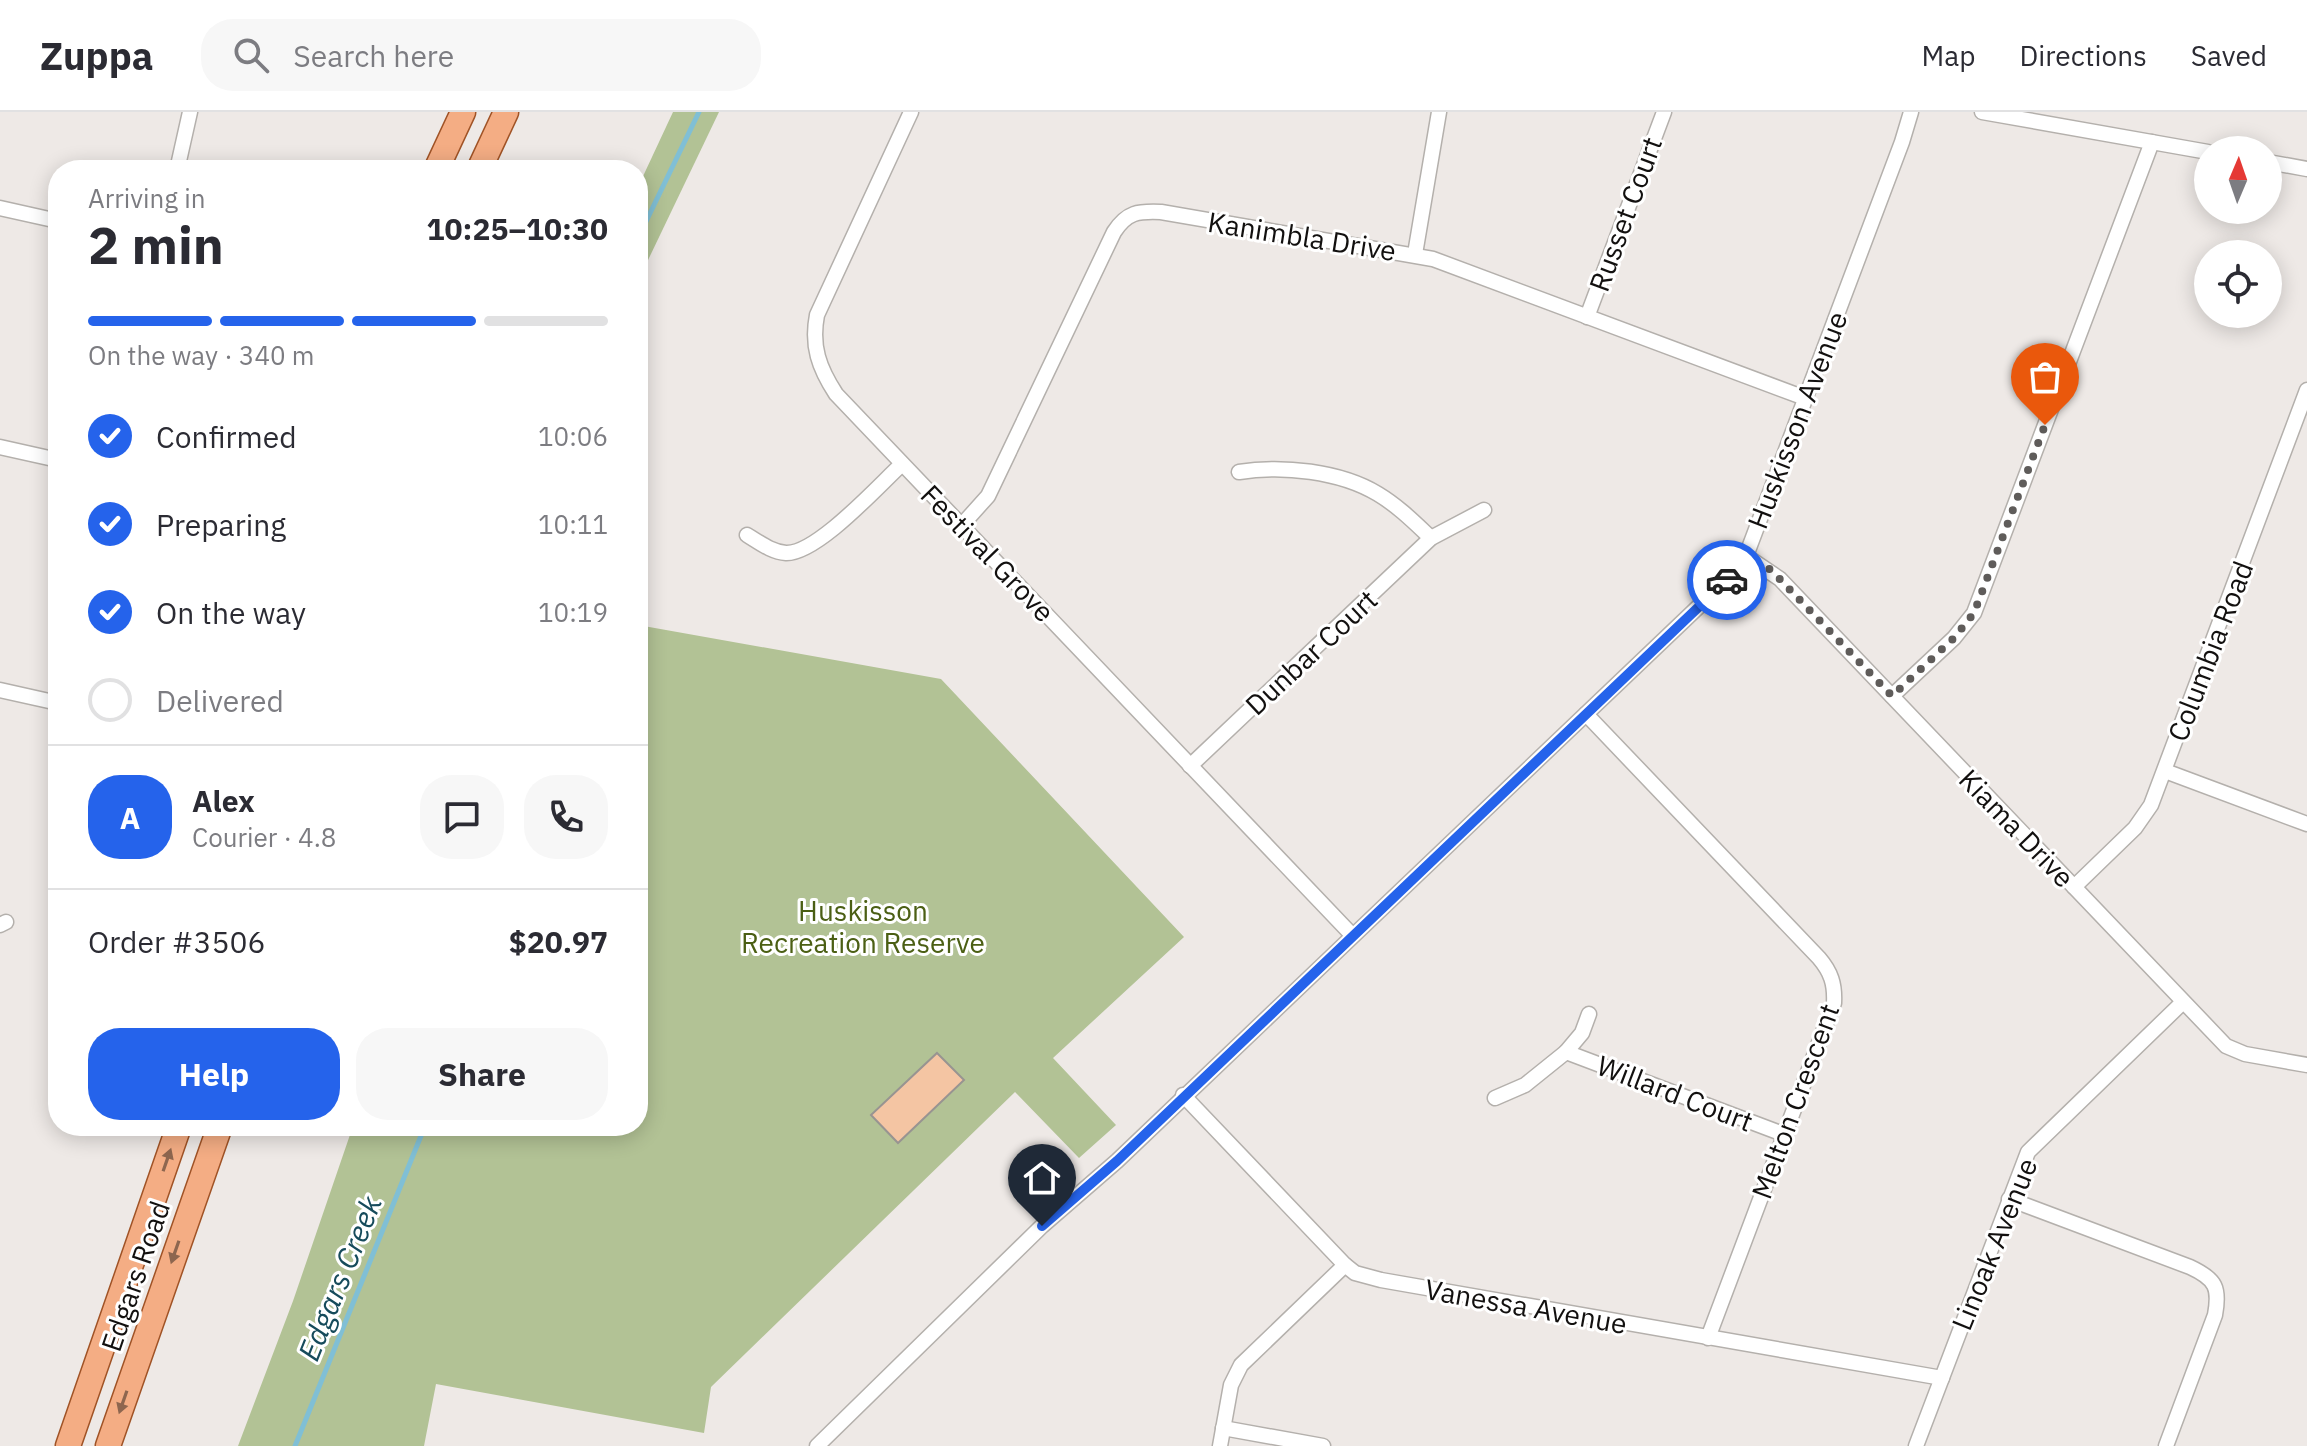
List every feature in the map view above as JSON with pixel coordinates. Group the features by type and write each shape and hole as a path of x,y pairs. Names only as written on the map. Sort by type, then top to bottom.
{"main road":[{"path":"441,160 463,112"},
{"path":"484,160 506,112"},
{"name":"Edgars Road","path":"68,1446 176,1136"},
{"name":"Edgars Road","path":"108,1446 216,1136"}],"street":[{"path":"179,160 190,112"},
{"name":"Festival Grove","path":"911,112 817,315 814,340 821,370 836,394 1352,935"},
{"path":"1415,254 1439,112"},
{"name":"Russet Court","path":"1587,317 1664,112"},
{"name":"Huskisson Avenue","path":"817,1446 1042,1226 1117,1161 1737,570 1746,556 1911,112"},
{"path":"1982,112 2194,150"},
{"path":"1892,696 1954,638 1974,613 2152,142"},
{"path":"2282,165 2307,169"},
{"path":"0,208 48,219"},
{"name":"Kanimbla Drive","path":"961,526 988,496 1114,232 1131,213 1161,212 1415,254 1805,398"},
{"name":"Columbia Road","path":"2074,887 2135,828 2151,805 2307,390"},
{"path":"0,447 48,458"},
{"path":"747,535 782,553 807,549 902,464"},
{"path":"1239,472 1285,469 1360,485 1394,504 1431,538"},
{"name":"Dunbar Court","path":"1190,766 1431,538 1484,510"},
{"name":"Kiama Drive","path":"1746,556 1771,570 1780,579 2219,1039 2233,1050 2307,1065"},
{"path":"0,690 48,701"},
{"name":"Melton Crescent","path":"1586,714 1827,968 1835,989 1834,1003 1708,1338"},
{"path":"2165,771 2307,824"},
{"name":"Linoak Avenue","path":"1916,1446 2022,1164 2038,1140 2183,1002"},
{"name":"Willard Court","path":"1495,1098 1525,1085 1566,1052 1582,1033 1589,1014"},
{"name":"Willard Court","path":"1566,1052 1783,1134"},
{"name":"Vanessa Avenue","path":"1183,1095 1355,1273 1942,1378"},
{"path":"2009,1199 2190,1267 2209,1278 2215,1286 2218,1297 2215,1315 2166,1446"},
{"path":"1220,1446 1231,1385 1241,1365 1345,1265"},
{"path":"1223,1428 1323,1446"}],"green space":[{"path":"673,112 719,112 648,260 648,166"},
{"name":"Huskisson Recreation Reserve","path":"648,627 941,679 1184,937 1053,1058 1116,1125 1079,1158 1015,1092 711,1387 704,1433 436,1384 424,1446 238,1446 293,1301 350,1136 648,1136"}],"building":[{"path":"937,1053 964,1080 898,1143 871,1115"}],"waterway":[{"name":"Edgars Creek","path":"648,217 699,112"},
{"name":"Edgars Creek","path":"295,1446 421,1136"}],"way so far":[{"path":"1727,580 1746,556 1771,570 1892,696 1954,638 1974,613 2045,425"}],"route":[{"path":"1042,1226 1117,1161 1727,580"}]}
